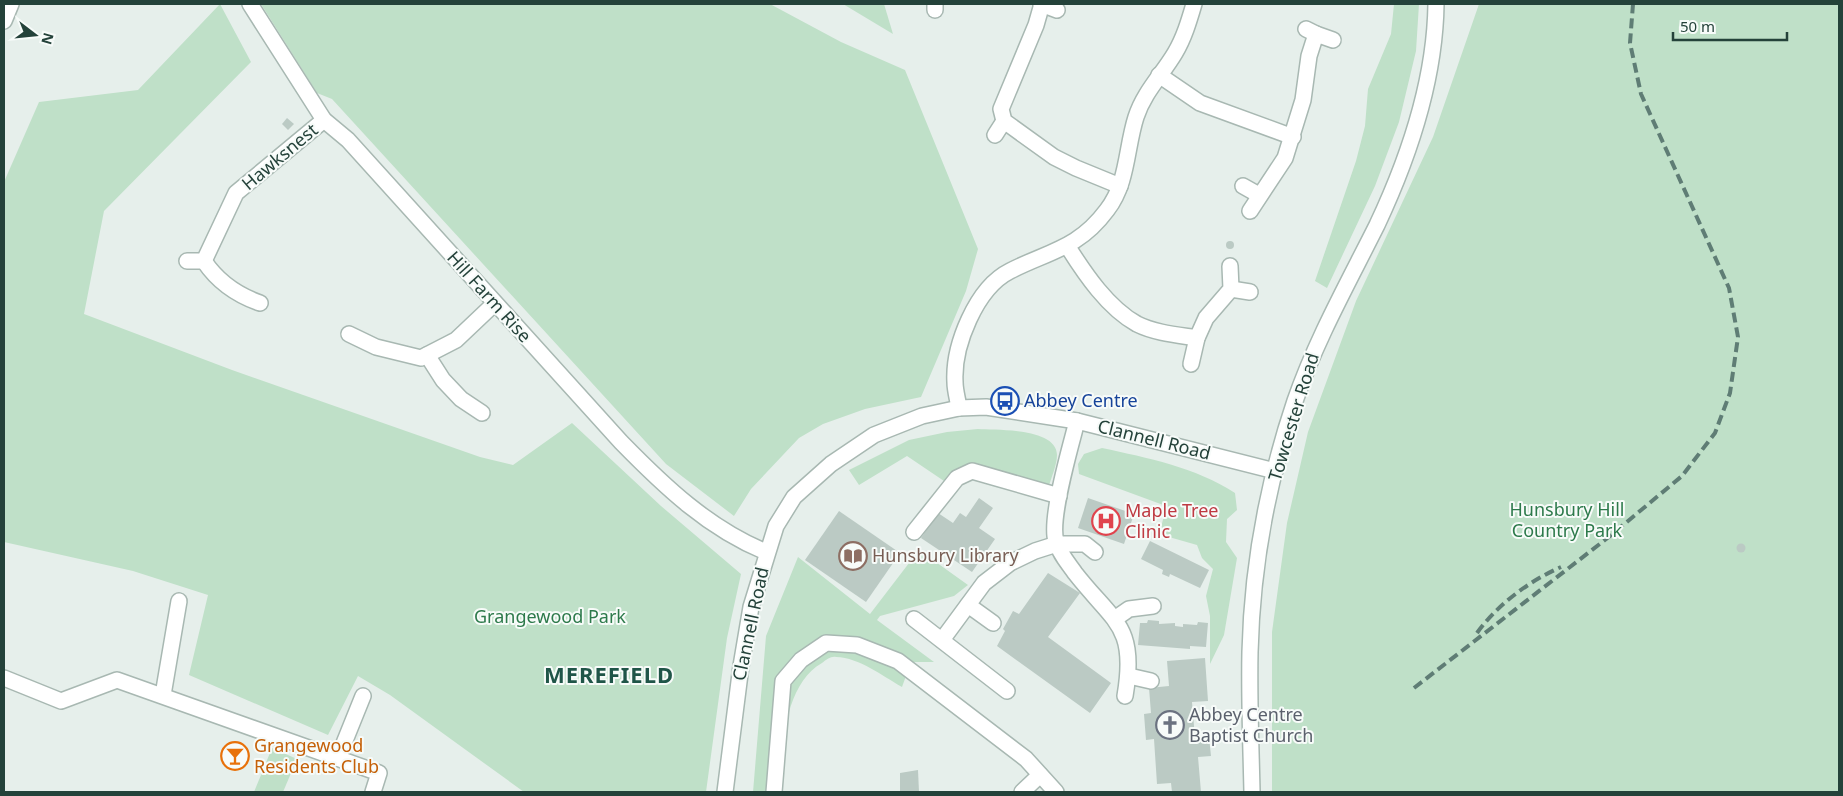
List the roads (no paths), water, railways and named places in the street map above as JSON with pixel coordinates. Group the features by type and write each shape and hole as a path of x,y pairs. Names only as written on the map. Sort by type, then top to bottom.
{"street":[{"path":"4,21 11,4"},
{"name":"Hill Farm Rise","path":"250,4 324,120 348,140 494,304 664,485 721,530 766,552"},
{"path":"1057,10 1042,4 1036,25 1001,109 1004,121 1054,157 1120,186"},
{"path":"959,408 955,381 960,348 971,314 987,289 1008,272 1068,247 1087,233 1108,209 1120,186 1129,157 1135,118 1145,95 1175,53 1187,27 1194,4"},
{"name":"Towcester Road","path":"1252,792 1250,652 1257,554 1276,471 1295,402 1317,345 1378,223 1409,147 1423,97 1436,31 1436,4"},
{"path":"1250,210 1285,158 1293,137 1304,100 1311,32 1333,40"},
{"path":"1159,75 1200,103 1293,137"},
{"name":"Hawksnest","path":"204,261 236,193 324,120"},
{"path":"996,135 1004,121"},
{"path":"1243,186 1259,195"},
{"path":"1068,247 1084,272 1116,308 1137,324 1163,333 1197,338"},
{"path":"188,261 204,261 212,274 241,297 260,303"},
{"path":"1191,364 1197,338 1206,318 1231,289 1230,266"},
{"path":"1231,289 1250,292"},
{"path":"349,334 376,347 421,358 456,340 494,304"},
{"path":"427,355 443,380 461,399 482,413"},
{"name":"Clannell Road","path":"724,792 740,666 751,607 766,552 776,526 794,497 830,464 874,435 922,416 959,408 986,407 1077,420 1276,471"},
{"path":"1077,420 1059,496 1055,539 1062,556 1084,584 1116,618 1127,641 1130,668 1125,696"},
{"path":"914,532 957,478 972,471 1059,496"},
{"path":"942,640 984,583 1010,562 1057,544 1085,544 1095,552"},
{"path":"163,695 179,601"},
{"path":"968,605 992,623"},
{"path":"1116,618 1129,609 1153,606"},
{"path":"914,619 1007,691"},
{"path":"774,792 783,681 801,660 826,643 857,644 898,661 1026,759 1056,792"},
{"path":"1129,676 1151,681"},
{"path":"4,678 61,701 117,680 379,773 373,792"},
{"path":"338,758 363,696"},
{"path":"1022,792 1040,775"}],"railway":[{"path":"1414,688 1610,536 1682,476 1715,433 1730,393 1738,337 1729,288 1641,94 1630,43 1633,4"},
{"path":"1477,633 1494,613 1514,595 1537,579 1561,567"}],"place":[{"name":"Abbey Centre","path":"1005,401"},
{"name":"Maple Tree Clinic","path":"1106,521"},
{"name":"Hunsbury Library","path":"853,556"},
{"name":"Abbey Centre Baptist Church","path":"1170,725"},
{"name":"Grangewood Residents Club","path":"235,756"}],"district":[{"name":"MEREFIELD","path":"609,675"}],"park label":[{"name":"Hunsbury Hill Country Park","path":"1567,520"},
{"name":"Grangewood Park","path":"550,617"}]}
